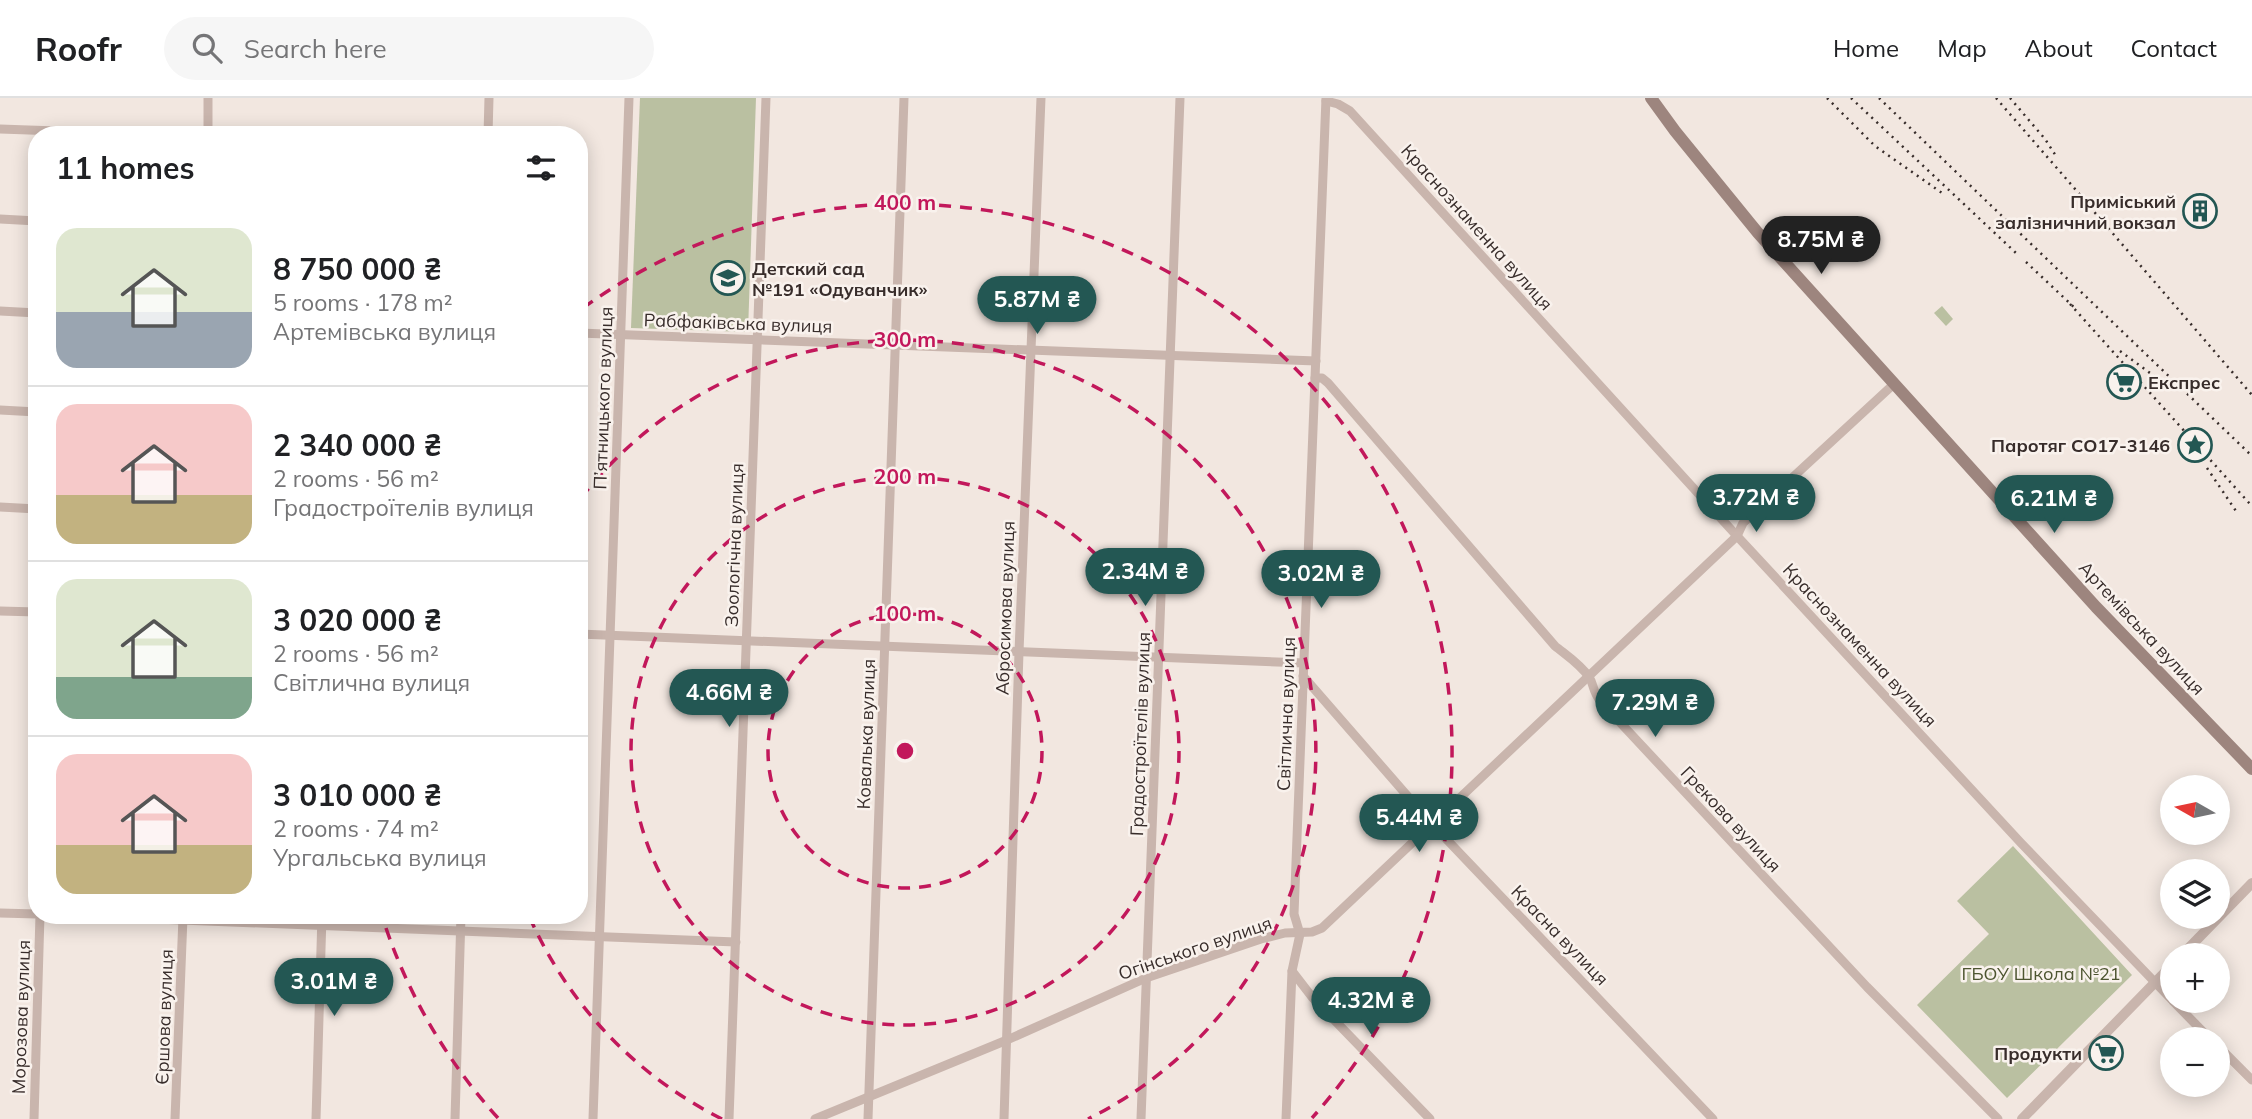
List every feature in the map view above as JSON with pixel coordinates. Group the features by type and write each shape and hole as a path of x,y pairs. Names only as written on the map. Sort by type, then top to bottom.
{"main road":[{"name":"Артемівська вулиця","path":"1651,98 1758,233 2112,625 2252,769"}],"street":[{"path":"208,98 208,126"},
{"path":"488,126 489,98"},
{"name":"П’ятницького вулиця","path":"593,1119 629,98"},
{"name":"Зоологічна вулиця","path":"729,1119 766,98"},
{"name":"Ковалька вулиця","path":"868,1119 904,98"},
{"name":"Абросимова вулиця","path":"1004,1119 1041,98"},
{"name":"Градостроїтелiв вулиця","path":"1140,1119 1180,98"},
{"name":"Світлична вулиця","path":"1286,1119 1292,971 1300,934 1294,914 1326,100"},
{"name":"Краснознаменна вулиця","path":"1326,100 1350,111 1737,536 2021,843 2160,987"},
{"path":"0,129 28,130"},
{"path":"0,219 28,220"},
{"path":"0,311 28,313"},
{"name":"Рабфаківська вулиця","path":"588,333 1315,361"},
{"name":"Грекова вулиця","path":"1315,378 1322,378 1328,383 1555,646 1588,675 1593,693 1601,702 1867,987 1998,1119"},
{"name":"Огінського вулиця","path":"816,1119 1007,1040 1146,978 1261,939 1322,928 1737,536 1743,523 1895,383"},
{"path":"0,410 28,412"},
{"path":"0,507 28,509"},
{"path":"0,611 28,612"},
{"path":"588,634 1304,663"},
{"name":"Красна вулиця","path":"1303,676 1431,823 1712,1119"},
{"path":"2194,943 2252,883"},
{"path":"0,913 28,914"},
{"name":"Морозова вулиця","path":"34,1119 38,924"},
{"name":"Єршова вулиця","path":"175,1119 183,924"},
{"path":"287,924 736,942"},
{"path":"455,1119 461,924"},
{"path":"316,1119 322,926"},
{"path":"1292,971 1312,997 1430,1119"},
{"path":"2021,1119 2160,977"},
{"name":"Краснознаменна вулиця","path":"2185,1013 2199,1027"},
{"path":"2230,1058 2252,1080"}],"green space":[{"path":"640,98 756,98 748,332 631,328"},
{"path":"1942,306 1953,319 1946,326 1934,313"},
{"name":"ГБОУ Школа №21","path":"2013,846 2132,975 2007,1098 1917,1005 1989,934 1957,901"}],"railway":[{"path":"1827,98 1875,146 1942,193"},
{"path":"1851,98 2016,253"},
{"path":"1879,98 2252,456"},
{"path":"1996,98 2082,197"},
{"path":"2010,98 2056,156"},
{"path":"2090,207 2252,395"},
{"path":"2026,262 2077,310"},
{"path":"2070,304 2250,504"},
{"path":"2120,351 2165,384"},
{"path":"2207,468 2238,514"}],"place":[{"name":"Приміський залізничний вокзал","path":"2200,211"},
{"name":"Детский сад №191 «Одуванчик»","path":"728,278"},
{"name":"Експрес","path":"2124,382"},
{"name":"Паротяг СО17-3146","path":"2195,445"},
{"name":"Продукти","path":"2106,1053"}]}
